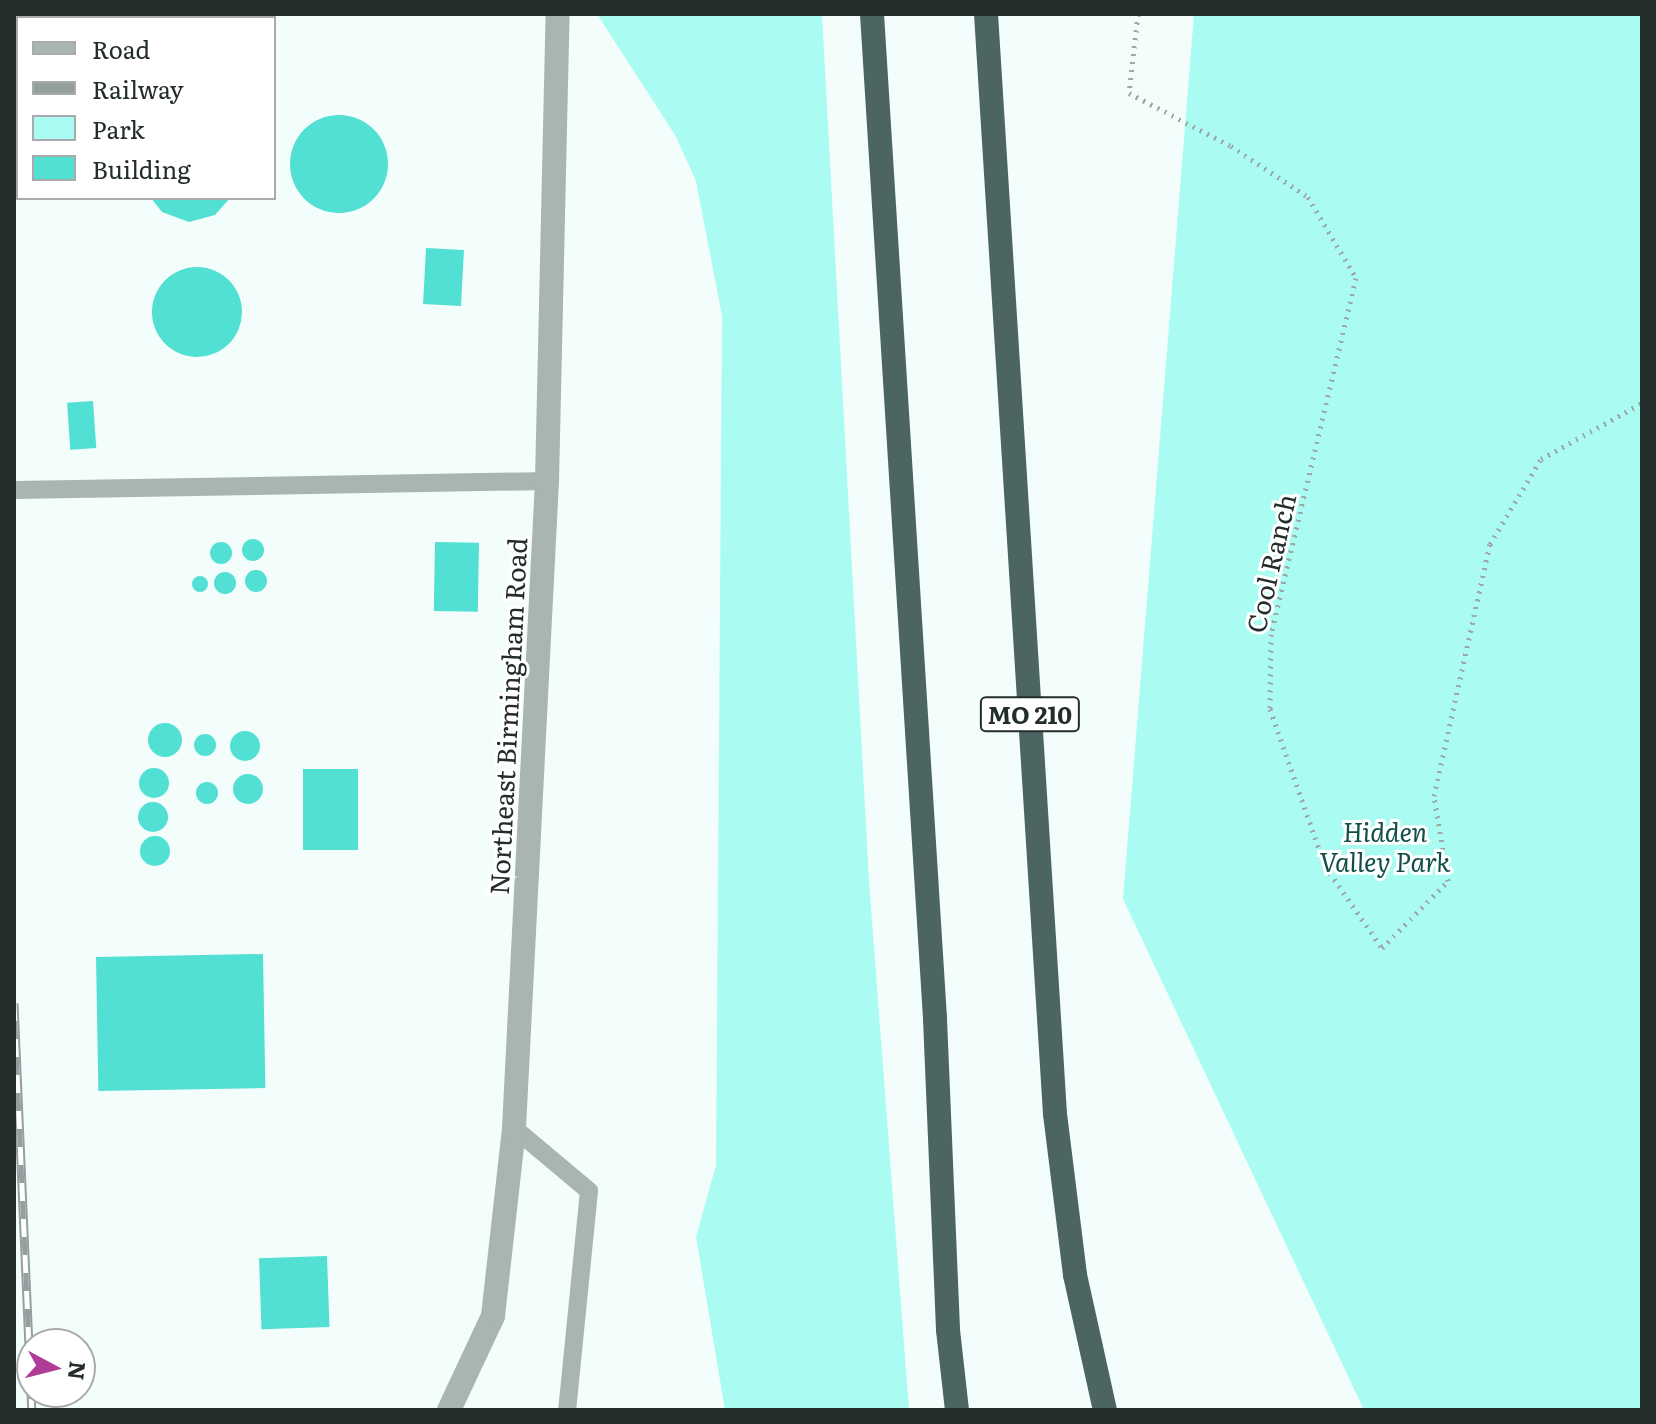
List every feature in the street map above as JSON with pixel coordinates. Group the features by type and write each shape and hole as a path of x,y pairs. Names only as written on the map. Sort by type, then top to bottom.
{"highway":[{"path":"872,14 957,1410"},
{"name":"MO 210","path":"986,14 1055,1114 1075,1275 1105,1410"}],"street":[{"name":"Northeast Birmingham Road","path":"449,1410 493,1316 514,1128 547,481 558,14"}],"lane":[{"path":"14,490 547,481"},
{"path":"514,1128 589,1191 567,1410"}],"path":[{"name":"Cool Ranch","path":"1138,14 1129,93 1231,146 1308,197 1356,278 1271,634 1270,709 1325,866 1382,948 1448,881 1434,796 1490,544 1541,459 1642,403"}],"green space":[{"path":"597,14 822,14 869,881 909,1410 725,1410 696,1237 716,1165 722,316 696,181 675,135"},
{"name":"Hidden Valley Park","path":"1194,14 1642,14 1642,1410 1364,1410 1123,899"}],"building":[{"path":"162,14 225,14 224,16"},
{"path":"339,115 358,119 374,129 384,145 388,164 384,183 374,199 358,209 339,213 320,209 304,199 294,183 290,164 294,145 304,129 320,119"},
{"path":"153,200 228,200 215,215 189,222 162,212"},
{"path":"426,248 464,250 461,306 423,304"},
{"path":"197,267 214,271 229,280 238,295 242,312 238,329 229,344 214,353 197,357 180,353 165,344 156,329 152,312 156,295 165,280 180,271"},
{"path":"93,401 96,448 70,450 67,403"},
{"path":"249,539 257,539 264,550 257,561 249,561 242,554 242,546"},
{"path":"217,542 225,542 232,553 225,564 217,564 210,557 210,549"},
{"path":"435,542 479,543 478,612 434,611"},
{"path":"252,570 260,570 267,581 260,592 252,592 245,585 245,577"},
{"path":"225,572 233,575 236,583 233,591 225,594 217,591 214,583 217,575"},
{"path":"200,576 206,578 206,590 200,592 194,590 192,584 194,578"},
{"path":"165,723 177,728 182,740 177,752 165,757 153,752 148,740 153,728"},
{"path":"245,731 255,736 260,746 255,756 245,761 235,756 230,746 235,736"},
{"path":"201,734 209,734 216,745 209,756 201,756 194,749 194,741"},
{"path":"154,768 164,773 169,783 164,793 154,798 144,793 139,783 144,773"},
{"path":"303,769 358,769 358,850 303,850"},
{"path":"248,774 258,779 263,789 258,799 248,804 238,799 233,789 238,779"},
{"path":"203,782 211,782 218,793 211,804 203,804 196,797 196,789"},
{"path":"153,802 163,807 168,817 163,827 153,832 143,827 138,817 143,807"},
{"path":"155,836 165,841 170,851 165,861 155,866 145,861 140,851 145,841"},
{"path":"263,954 265,1088 98,1091 96,957"},
{"path":"327,1256 329,1327 262,1329 259,1258"}],"railway":[{"path":"14,1003 32,1410"}]}
